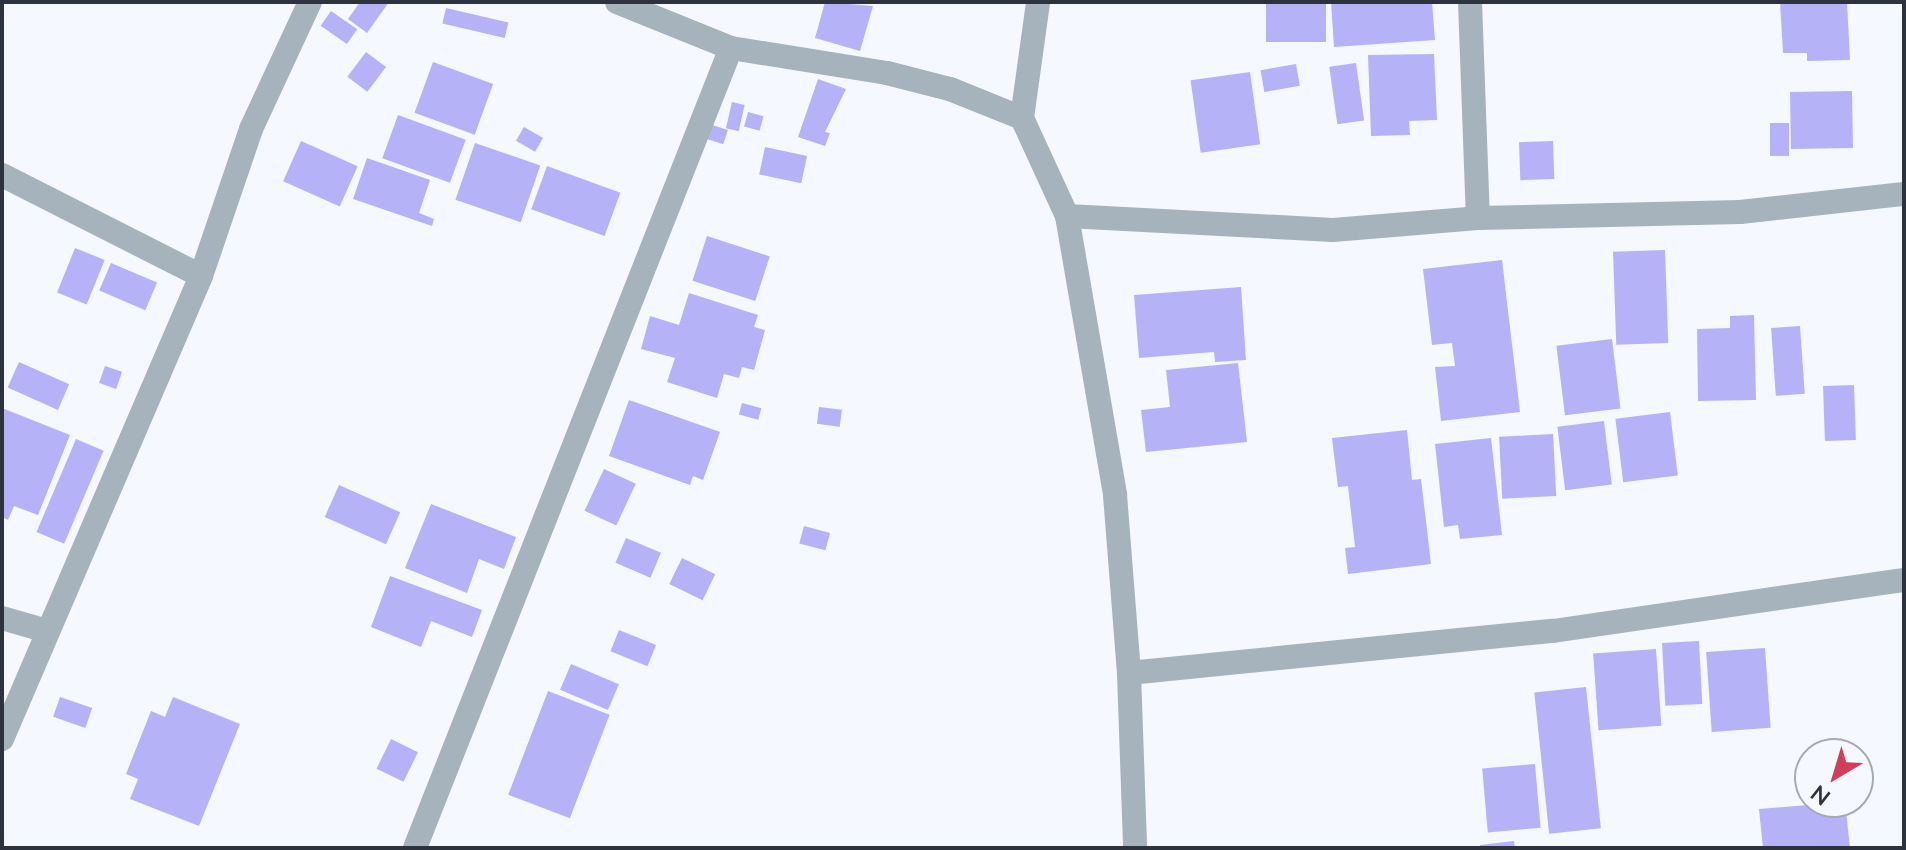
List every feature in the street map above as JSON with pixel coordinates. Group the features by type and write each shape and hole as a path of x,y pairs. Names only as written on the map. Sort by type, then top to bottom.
{"street":[{"path":"2,739 201,276 251,129 310,2"},
{"path":"617,2 731,48 887,73 950,89 1022,118"},
{"path":"1038,2 1022,118 1067,216 1115,495 1129,673 1135,848"},
{"path":"1470,2 1478,218"},
{"path":"415,848 731,48"},
{"path":"2,175 201,276"},
{"path":"1067,216 1333,230 1478,218 1740,212 1904,194"},
{"path":"1129,673 1553,631 1904,580"},
{"path":"2,618 47,631"}],"building":[{"path":"360,2 389,2 367,33 348,19"},
{"path":"825,2 873,6 860,51 815,38"},
{"path":"1266,2 1326,2 1326,42 1266,42"},
{"path":"1331,2 1432,2 1435,40 1334,47"},
{"path":"1780,2 1847,2 1850,60 1807,61 1807,53 1783,53"},
{"path":"446,8 508,22 505,38 442,24"},
{"path":"331,11 357,29 347,44 321,26"},
{"path":"366,52 386,67 367,92 347,77"},
{"path":"1434,54 1437,120 1409,121 1410,135 1371,136 1368,55"},
{"path":"433,62 493,84 475,135 415,113"},
{"path":"1356,63 1364,120 1337,124 1329,67"},
{"path":"1296,64 1300,86 1264,92 1261,70"},
{"path":"1250,72 1260,144 1201,153 1191,80"},
{"path":"818,79 846,89 825,132 830,133 825,146 798,137"},
{"path":"1852,91 1853,148 1791,149 1790,92"},
{"path":"732,102 745,105 739,131 726,128"},
{"path":"748,112 763,116 760,131 744,126"},
{"path":"398,115 466,140 450,183 382,158"},
{"path":"706,123 728,130 723,144 701,137"},
{"path":"1770,123 1789,123 1789,156 1770,156"},
{"path":"524,127 543,138 535,152 516,141"},
{"path":"301,141 358,166 340,206 283,181"},
{"path":"1553,141 1554,179 1520,180 1519,142"},
{"path":"475,143 540,165 521,222 455,200"},
{"path":"765,147 807,156 801,183 759,174"},
{"path":"367,158 430,180 419,213 434,219 432,226 353,199"},
{"path":"547,166 620,193 605,236 531,209"},
{"path":"707,236 770,256 755,301 692,281"},
{"path":"75,248 105,260 87,304 57,293"},
{"path":"1665,250 1668,343 1616,345 1613,252"},
{"path":"1502,260 1520,412 1441,421 1435,367 1455,366 1452,343 1432,345 1423,269"},
{"path":"111,263 157,283 145,310 99,291"},
{"path":"1241,287 1246,360 1215,362 1214,352 1139,358 1134,295"},
{"path":"689,293 758,315 754,327 765,330 754,370 742,367 739,378 724,374 717,398 667,382 675,358 641,349 650,316 679,325"},
{"path":"1754,315 1756,400 1698,401 1697,329 1730,328 1730,316"},
{"path":"1800,326 1805,394 1776,396 1771,328"},
{"path":"1612,339 1621,408 1565,415 1556,346"},
{"path":"19,362 69,384 58,410 8,388"},
{"path":"1238,363 1247,442 1146,452 1141,410 1170,407 1166,370"},
{"path":"105,366 122,372 116,389 99,383"},
{"path":"1854,385 1856,440 1825,441 1823,386"},
{"path":"629,400 720,432 703,480 693,476 690,485 609,456"},
{"path":"742,403 761,408 758,420 739,415"},
{"path":"819,407 842,410 840,427 817,424"},
{"path":"2,408 70,435 38,515 14,506 8,520 2,517"},
{"path":"1670,412 1678,476 1623,482 1615,419"},
{"path":"1604,421 1612,485 1565,490 1557,427"},
{"path":"1407,430 1412,480 1421,479 1431,564 1348,574 1345,548 1355,547 1348,486 1338,487 1332,438"},
{"path":"1553,434 1556,496 1502,499 1499,437"},
{"path":"1491,438 1502,535 1460,539 1458,525 1444,527 1435,444"},
{"path":"76,439 104,451 64,544 37,532"},
{"path":"604,469 636,484 616,525 585,511"},
{"path":"339,485 400,512 386,544 325,517"},
{"path":"431,504 516,537 504,569 479,559 467,593 405,568"},
{"path":"804,526 830,533 825,550 799,543"},
{"path":"626,538 661,553 650,578 615,563"},
{"path":"682,558 715,574 703,600 669,584"},
{"path":"390,576 482,610 472,637 431,621 421,647 371,627"},
{"path":"619,630 656,645 647,666 610,651"},
{"path":"1699,641 1702,704 1665,706 1662,643"},
{"path":"1765,648 1771,728 1712,732 1706,652"},
{"path":"1656,649 1661,726 1599,730 1593,653"},
{"path":"571,664 619,684 608,710 560,690"},
{"path":"1586,687 1601,828 1549,834 1534,692"},
{"path":"548,691 610,715 570,818 508,795"},
{"path":"60,697 92,708 85,728 53,717"},
{"path":"173,697 240,724 199,826 130,799 138,779 126,774 151,711 165,717"},
{"path":"391,739 418,752 403,782 377,769"},
{"path":"1535,764 1541,828 1488,832 1482,769"},
{"path":"1794,806 1794,818 1847,818 1850,848 1763,848 1759,809"},
{"path":"1514,841 1515,848 1480,848 1480,845"}]}
